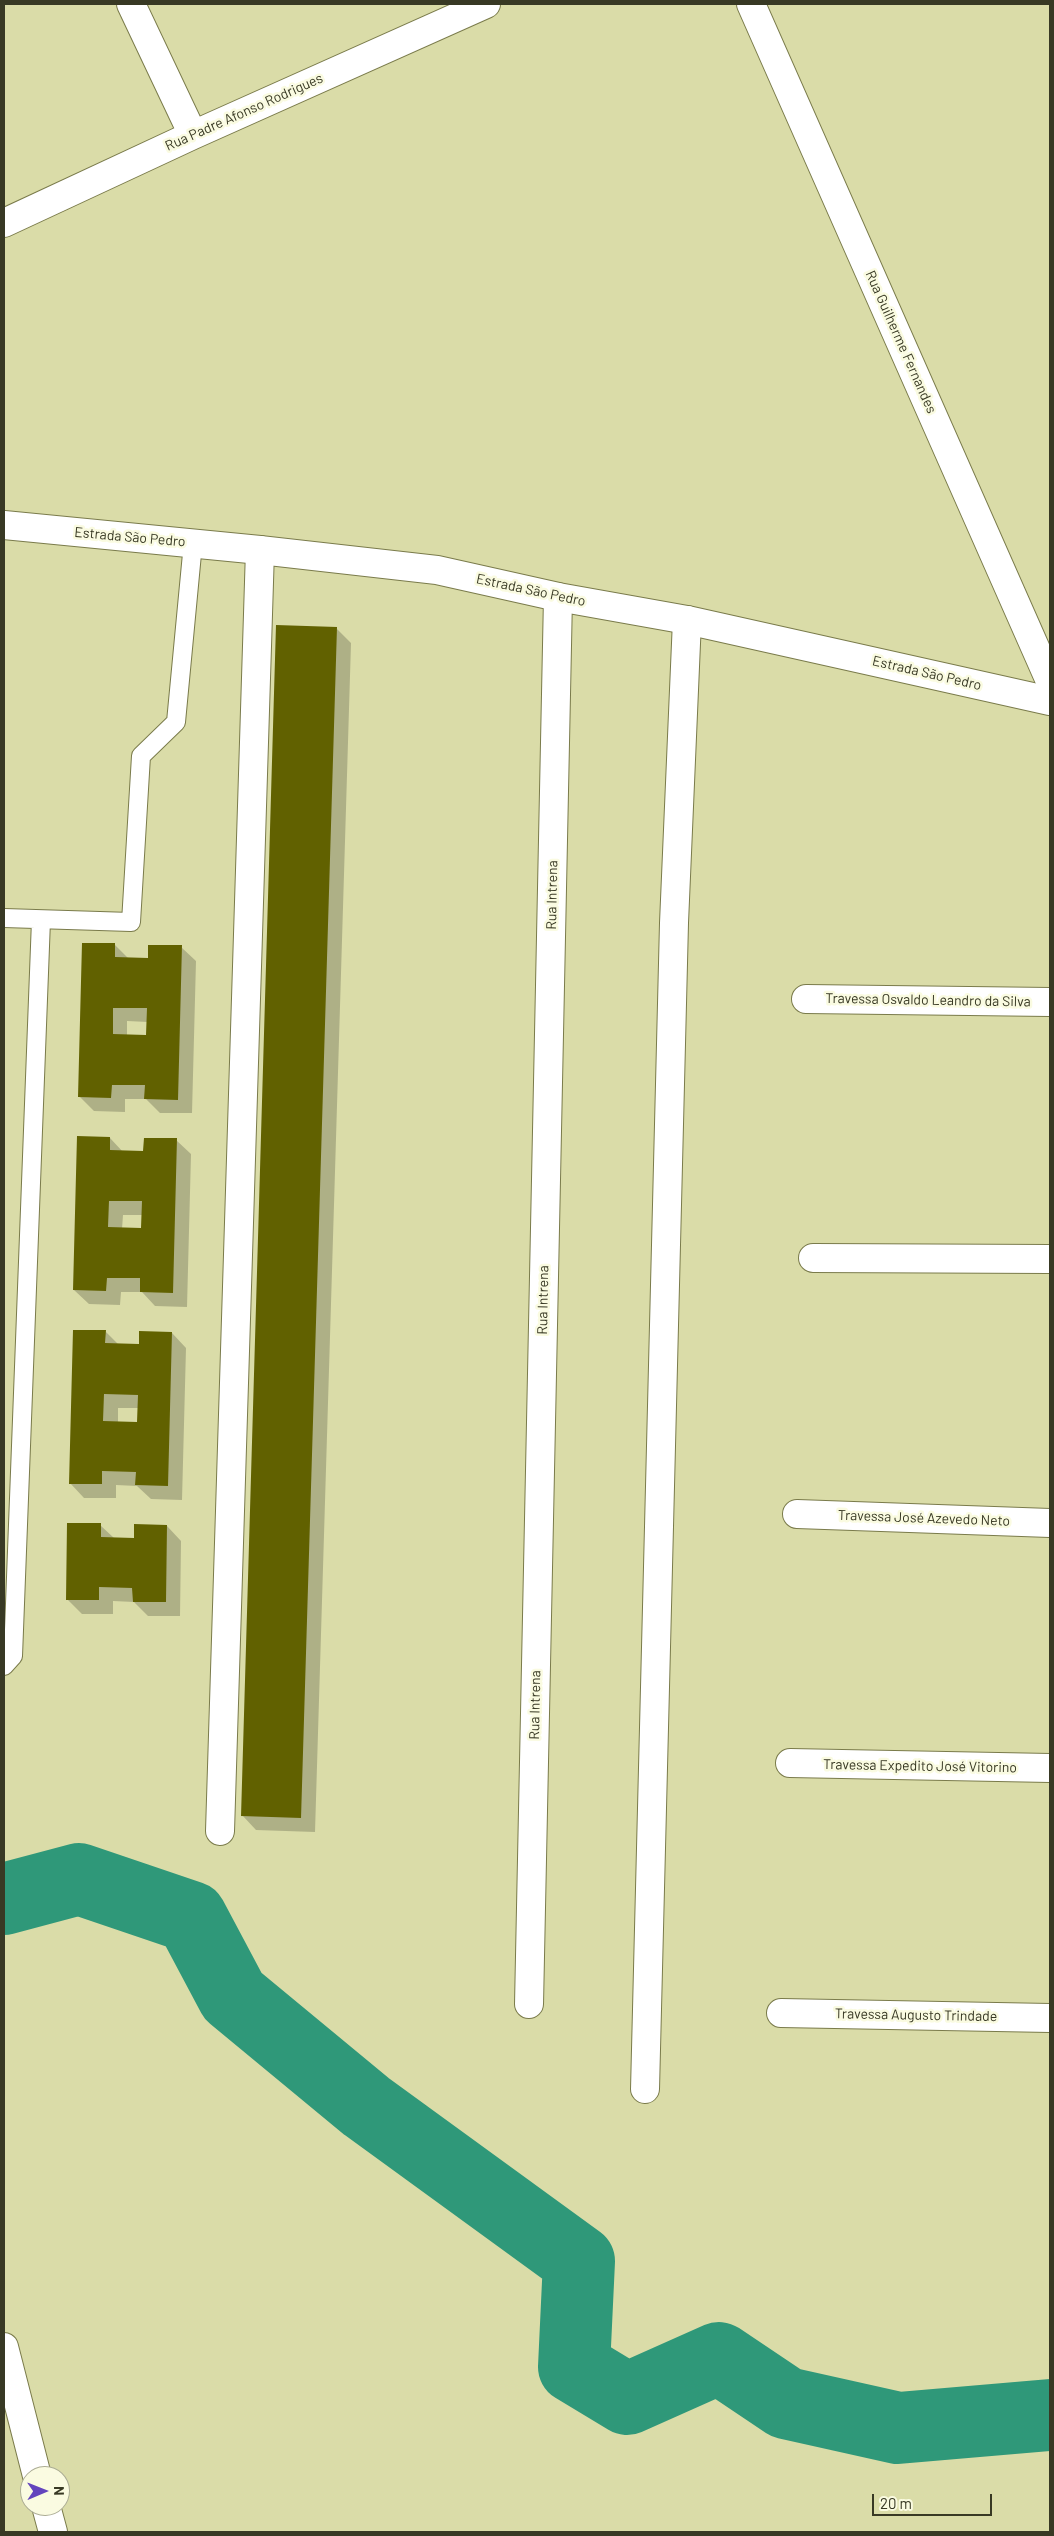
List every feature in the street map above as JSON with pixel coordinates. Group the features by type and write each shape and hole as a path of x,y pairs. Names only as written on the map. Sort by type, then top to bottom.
{"street":[{"path":"131,4 193,135"},
{"name":"Rua Padre Afonso Rodrigues","path":"4,223 193,135 486,4"},
{"name":"Rua Guilherme Fernandes","path":"751,4 1050,681"},
{"name":"Estrada São Pedro","path":"4,525 260,550 437,570 558,597 687,620 1050,701"},
{"path":"220,1831 260,550"},
{"name":"Rua Intrena","path":"529,2004 558,597"},
{"path":"645,2089 674,922 687,620"},
{"name":"Travessa Osvaldo Leandro da Silva","path":"806,998 1050,1002"},
{"path":"813,1258 1050,1259"},
{"name":"Travessa José Azevedo Neto","path":"797,1514 1050,1523"},
{"name":"Travessa Expedito José Vitorino","path":"790,1764 1050,1768"},
{"name":"Travessa Augusto Trindade","path":"781,2013 1050,2018"},
{"path":"4,2347 34,2466"},
{"path":"49,2516 53,2532"}],"lane":[{"path":"4,918 131,922 141,756 176,722 192,543"},
{"path":"4,1666 13,1656 41,920"}],"building":[{"path":"276,625 337,627 301,1818 241,1816"},
{"path":"82,943 115,943 115,957 148,958 148,945 182,945 178,1100 144,1099 145,1085 112,1085 111,1098 78,1097","holes":["113,1008 147,1008 146,1035 113,1034"]},
{"path":"77,1136 110,1137 110,1150 143,1151 144,1138 177,1138 173,1293 140,1292 140,1278 107,1278 106,1291 73,1290","holes":["109,1201 142,1201 141,1228 108,1227"]},
{"path":"73,1330 106,1330 105,1343 139,1344 139,1331 172,1332 168,1486 135,1485 136,1472 102,1471 102,1484 69,1484","holes":["104,1394 138,1395 137,1422 103,1421"]},
{"path":"67,1523 101,1523 101,1537 134,1538 134,1524 167,1525 166,1602 133,1602 132,1588 99,1587 99,1600 66,1600"}],"waterway":[{"path":"4,1899 79,1879 191,1917 233,1996 366,2106 579,2261 574,2367 627,2399 719,2358 786,2403 898,2428 1050,2415"}]}
